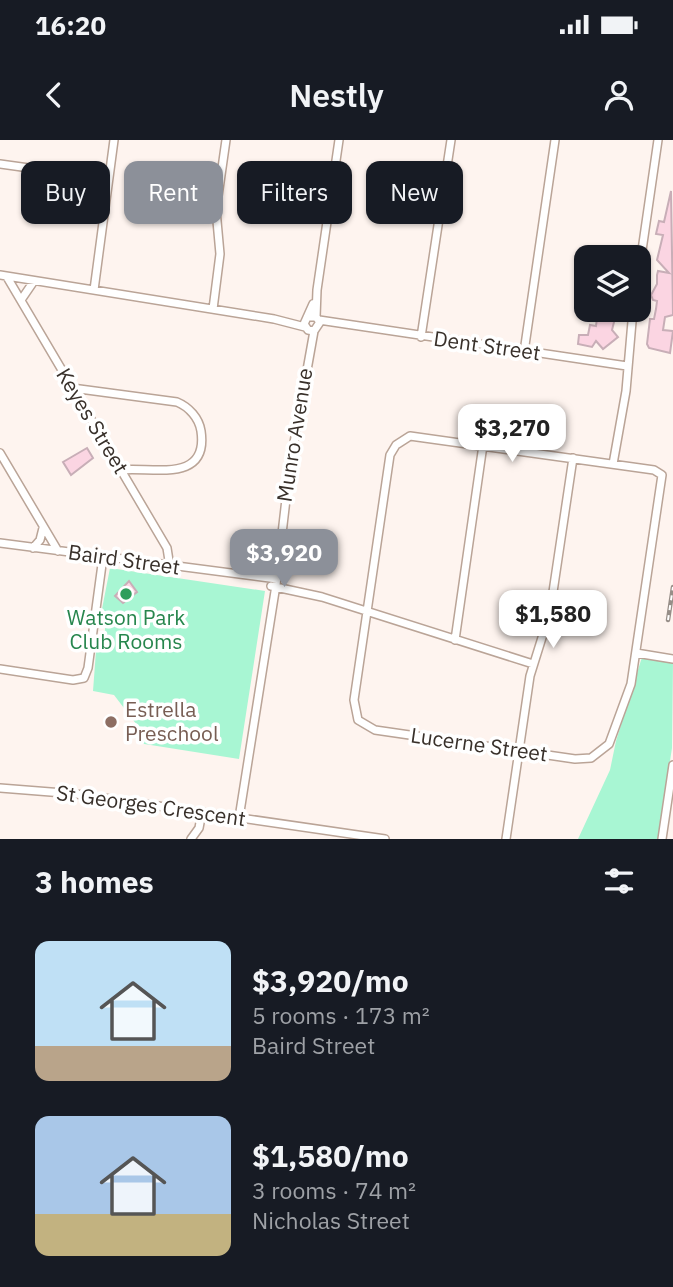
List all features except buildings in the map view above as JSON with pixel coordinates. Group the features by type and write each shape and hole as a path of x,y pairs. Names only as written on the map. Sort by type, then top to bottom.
{"street":[{"path":"110,166 114,140"},
{"path":"213,309 220,254 216,210 226,140"},
{"name":"Munro Avenue","path":"239,818 339,140"},
{"path":"421,337 451,140"},
{"path":"524,352 555,140"},
{"path":"643,245 658,140"},
{"path":"0,164 21,167"},
{"path":"94,290 102,224"},
{"name":"Dent Street","path":"4,276 274,319 347,326 627,366"},
{"name":"Keyes Street","path":"4,276 21,300 163,542 169,553 170,567"},
{"path":"21,300 34,281"},
{"path":"616,465 632,322"},
{"path":"72,388 177,402 187,407 198,420 202,435 199,449 184,467 168,472 121,470"},
{"path":"367,612 390,455 400,441 415,436 573,458 654,470 662,478 637,651 673,657"},
{"path":"455,640 483,446"},
{"path":"0,453 58,551"},
{"path":"506,839 533,664 550,612 573,458"},
{"path":"33,548 40,540 43,527"},
{"path":"161,566 163,542"},
{"name":"Baird Street","path":"0,543 248,578 533,664"},
{"path":"0,669 74,680 84,678 88,668 103,557"},
{"name":"Lucerne Street","path":"367,612 354,706 361,724 375,730 519,751 581,759 597,755 613,736 631,684 637,651"},
{"path":"662,839 673,765"},
{"name":"St Georges Crescent","path":"0,788 62,792 344,836 385,839"},
{"path":"191,839 199,828 202,812"}],"green space":[{"path":"110,568 265,591 239,759 138,743 140,729 114,695 93,691 96,651 102,651 107,615 101,614"},
{"path":"642,657 673,661 672,748 658,839 578,839 610,770 616,741"}],"railway":[{"path":"668,620 673,587"}],"place":[{"name":"Watson Park Club Rooms","path":"126,594"},
{"name":"Estrella Preschool","path":"111,722"}]}
